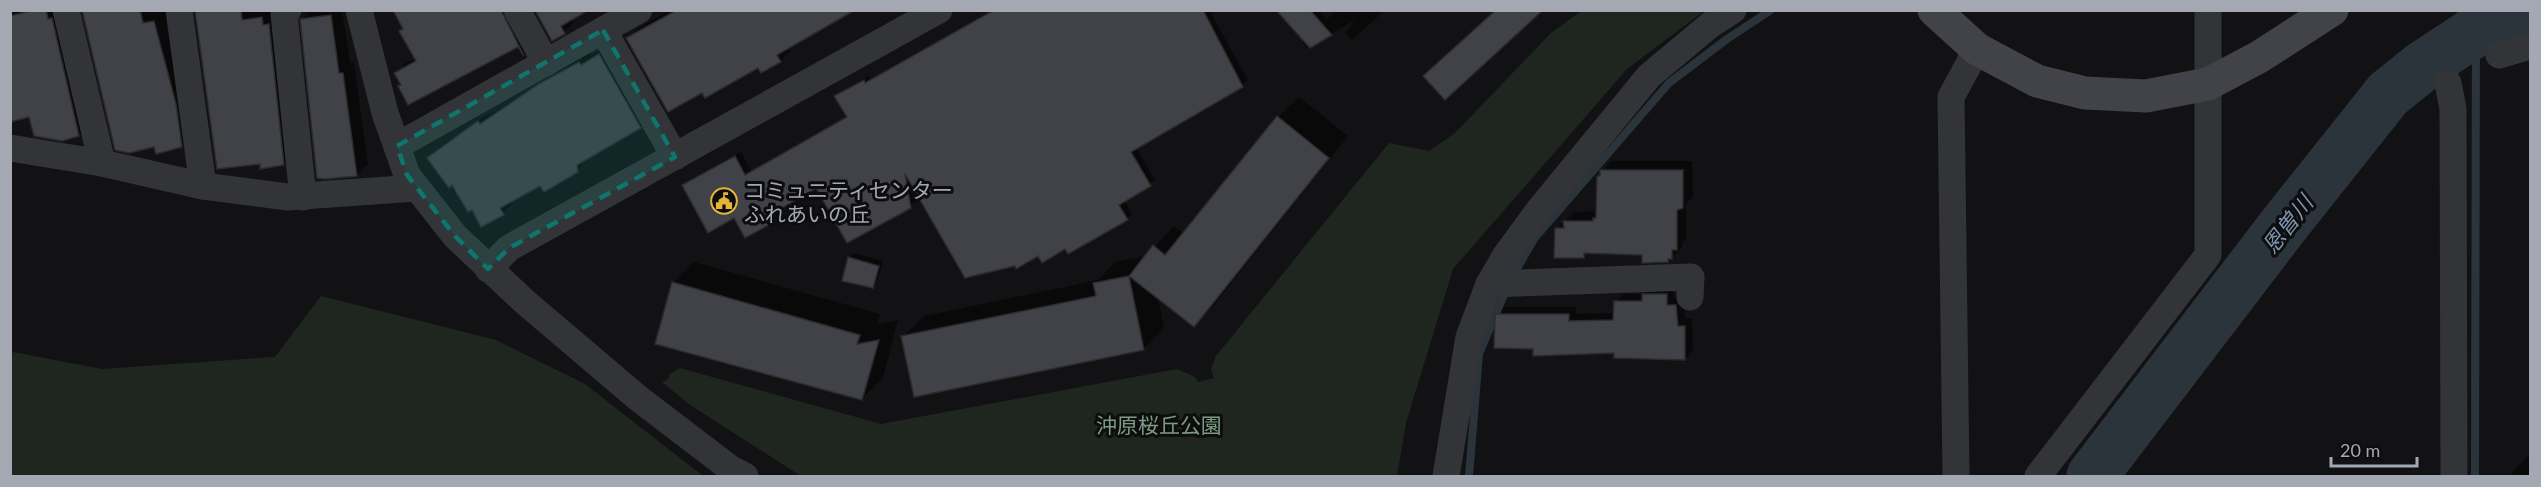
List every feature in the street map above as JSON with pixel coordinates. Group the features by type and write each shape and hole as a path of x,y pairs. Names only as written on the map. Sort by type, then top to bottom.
{"street":[{"path":"66,10 102,163"},
{"path":"179,10 203,186"},
{"path":"288,10 284,14 303,197"},
{"path":"359,10 385,113 407,175 454,236 488,269 638,398 731,469 745,477"},
{"path":"518,10 546,63"},
{"path":"397,146 639,10"},
{"path":"488,269 509,248 939,10"},
{"path":"1446,477 1468,338 1489,284 1506,255 1539,210 1649,76 1710,25 1733,10"},
{"path":"1934,10 1977,49 2037,81 2085,93 2146,96 2208,84 2259,57 2332,10"},
{"path":"2038,477 2208,255 2208,10"},
{"path":"603,30 675,157"},
{"path":"2499,55 2530,46"},
{"path":"1956,477 1951,97 1977,49"},
{"path":"2448,83 2453,109 2454,477"},
{"path":"10,148 102,163 203,186 303,197 416,188"},
{"path":"1489,284 1690,277"}],"highlighted area":[{"path":"603,30 675,157 509,248 488,269 455,236 407,175 397,146"}],"green space":[{"name":"沖原桜丘公園","path":"1581,11 1704,11 1627,69 1453,269 1406,423 1397,476 801,476 690,405 662,382 680,368 881,424 1177,369 1195,377 1198,382 1214,378 1211,369 1216,356 1389,143 1429,151 1455,133 1551,33"},
{"path":"321,296 496,340 585,384 703,476 11,476 10,364 13,352 102,369 275,357"}],"building":[{"path":"33,10 46,10 48,19 52,18 79,136 62,141 34,136 29,117 10,122 10,16"},
{"path":"82,10 140,10 143,23 154,21 176,104 182,147 156,154 154,147 129,153 115,150"},
{"path":"195,10 241,10 242,20 262,17 263,25 269,24 284,165 260,169 260,164 217,169"},
{"path":"393,10 501,10 524,56 518,47 408,105 394,73 416,61 399,31 403,29"},
{"path":"535,10 589,10 561,26 565,34 552,41"},
{"path":"677,10 855,10 777,55 781,62 761,73 758,68 705,98 702,93 668,112 626,38"},
{"path":"994,10 1203,10 1243,87 1131,152 1151,186 1119,205 1128,220 1068,254 1065,249 1042,263 1038,256 1016,269 1015,266 965,278 905,174 911,208 847,243 816,188 770,215 774,222 745,238 734,218 708,233 682,185 735,156 745,175 847,117 834,96 864,80 865,83"},
{"path":"1276,10 1310,10 1332,35 1310,48"},
{"path":"1496,10 1543,10 1445,100 1423,76"},
{"path":"331,15 339,73 343,73 357,176 325,179 317,178 300,19"},
{"path":"599,54 641,128 577,165 578,172 544,192 540,186 500,208 504,215 481,227 472,210 468,212 452,185 449,188 427,158 478,121 480,124 539,84"},
{"path":"1277,116 1329,158 1194,327 1129,276 1153,245 1165,255"},
{"path":"1600,170 1683,170 1683,208 1677,210 1677,250 1672,250 1672,259 1668,259 1668,262 1642,263 1642,255 1584,253 1584,258 1554,258 1555,228 1564,228 1563,221 1593,221 1593,218 1596,218 1597,176 1600,176"},
{"path":"848,257 879,266 873,288 842,281"},
{"path":"1129,276 1144,350 914,397 901,336 1096,296 1093,283"},
{"path":"672,282 860,335 857,344 879,340 862,400 655,344"},
{"path":"1642,294 1667,294 1667,305 1676,305 1678,326 1685,326 1685,360 1614,358 1614,353 1533,356 1533,349 1494,348 1495,314 1569,314 1569,321 1613,320 1614,301 1642,301"}],"waterway":[{"path":"1514,274 1534,239 1669,83 1727,39 1771,10"},
{"path":"2475,476 2476,10"},
{"name":"恩曽川","path":"2092,476 2283,226 2388,94 2423,66 2470,35 2517,10"},
{"path":"2428,63 2435,79"},
{"path":"1469,476 1479,354 1506,290"}],"place":[{"name":"コミュニティセンター ふれあいの丘","path":"724,201"}]}
